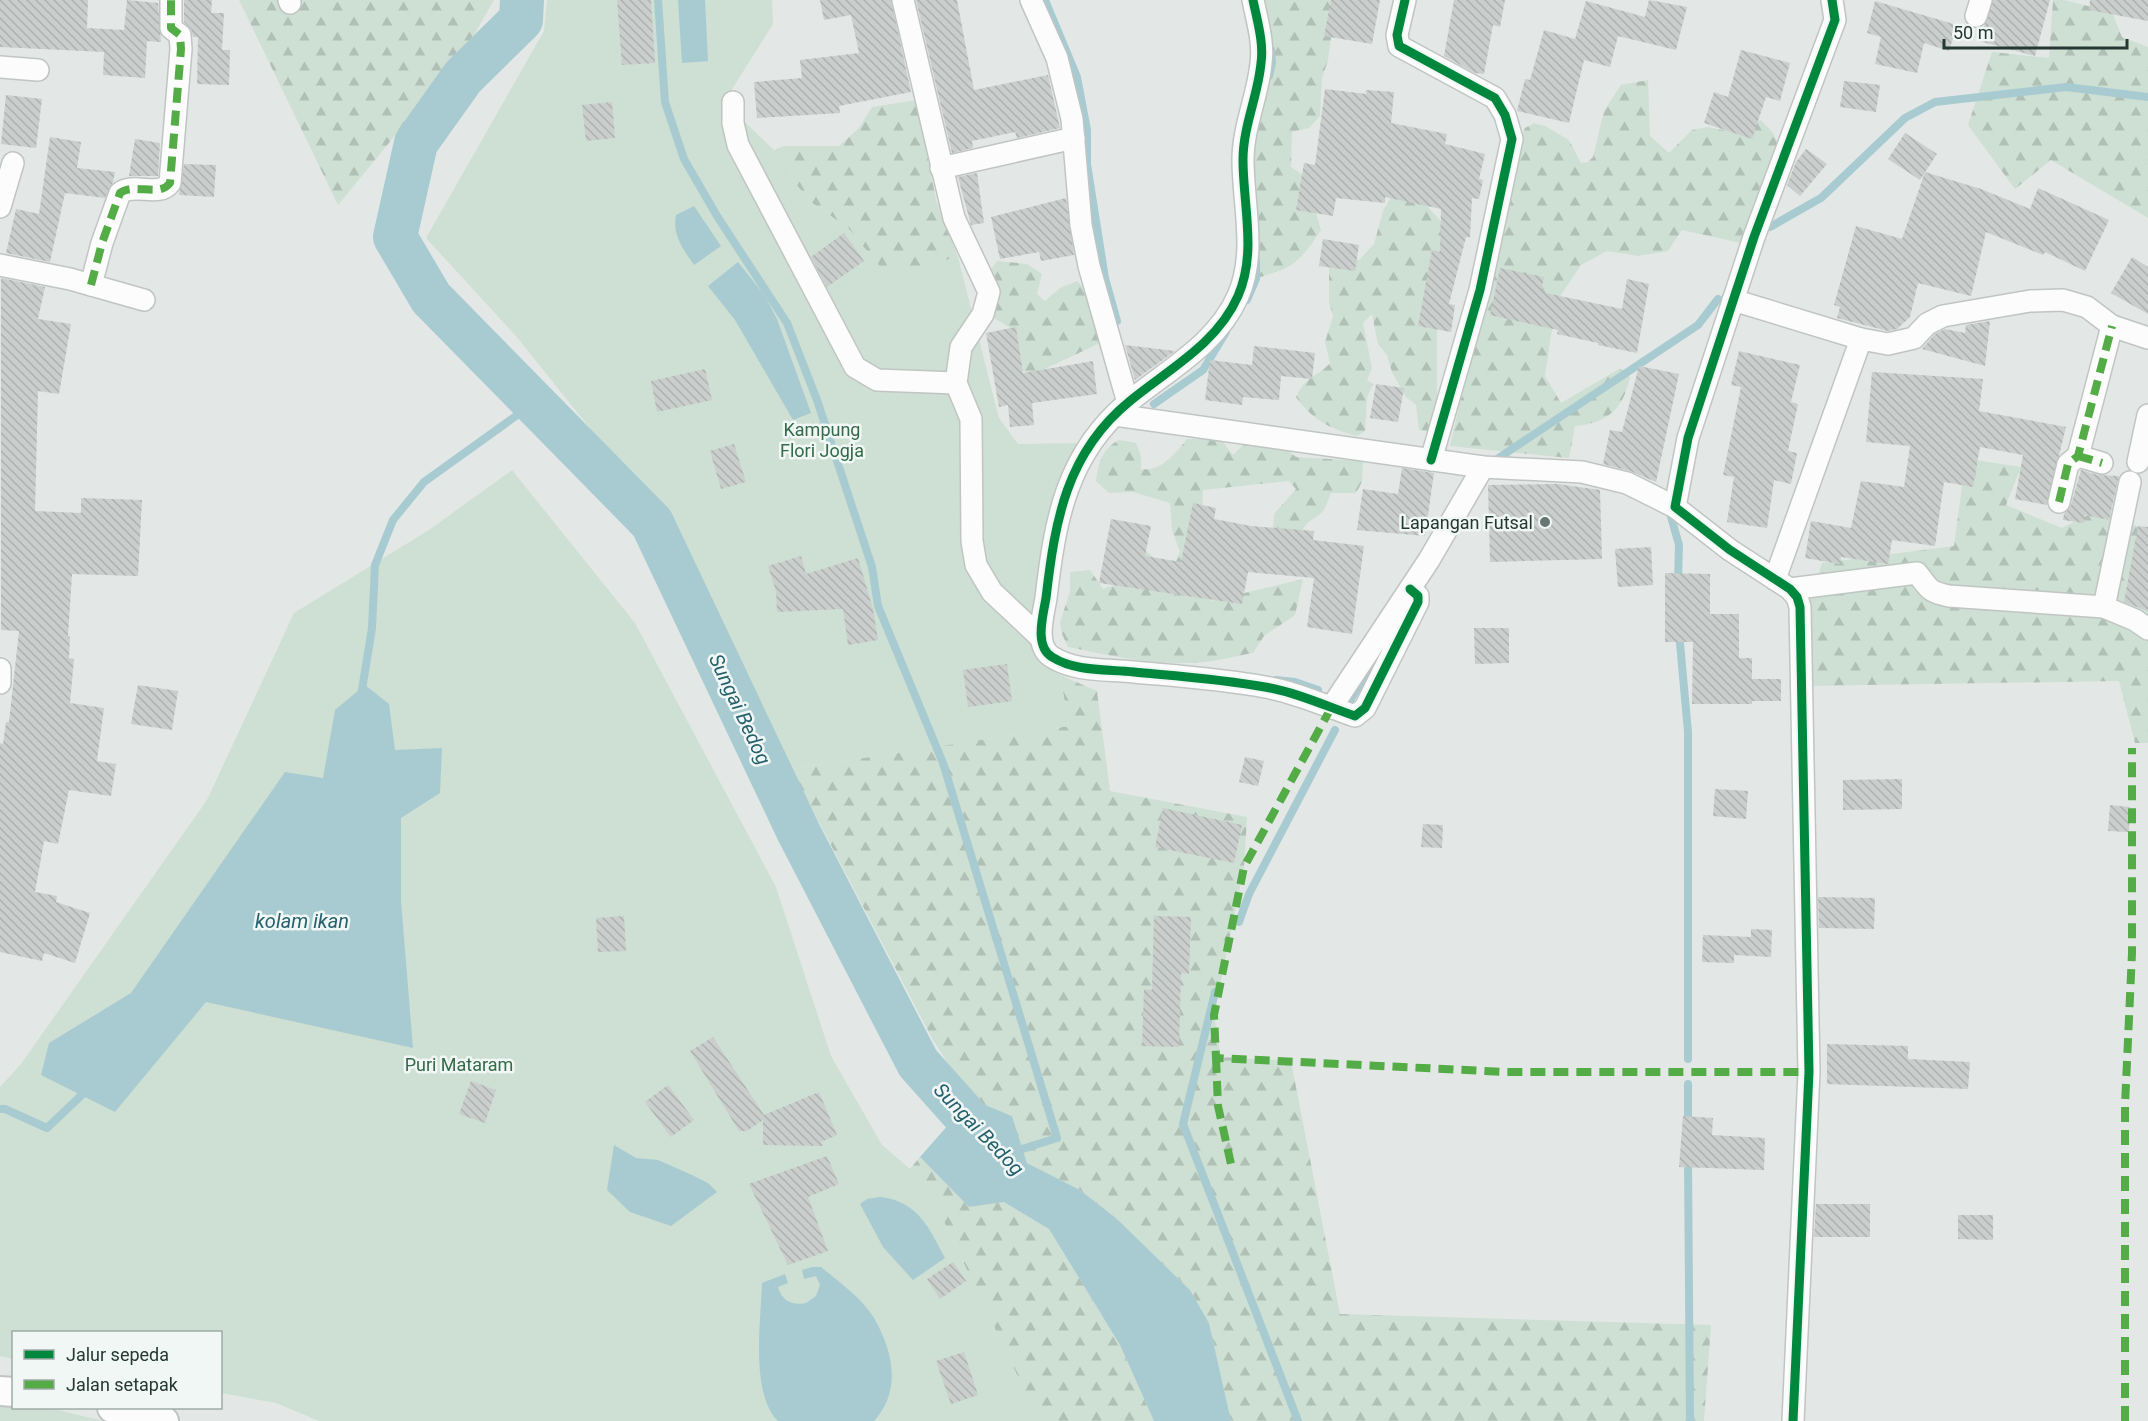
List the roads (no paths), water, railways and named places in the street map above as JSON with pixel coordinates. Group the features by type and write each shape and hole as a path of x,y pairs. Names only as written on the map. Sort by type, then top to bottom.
{"main road":[{"path":"119,1409 164,1421"}],"street":[{"path":"91,285 102,243 120,193 131,188 160,189 170,183 181,49 180,35 171,28 171,0"},
{"path":"903,0 954,218 989,292 983,314 961,347 956,383 971,419 972,542 976,565 992,592 1041,638 1048,655 1067,666 1194,677 1267,687 1355,716 1365,708 1418,602 1418,596 1410,589"},
{"path":"1031,0 1057,58 1074,138 1081,225 1121,409"},
{"path":"1041,638 1054,535 1060,507 1090,442 1121,409 1210,339 1238,297 1247,268 1248,218 1243,158 1249,111 1258,86 1262,59 1253,0"},
{"path":"1406,0 1397,35 1399,46 1495,98 1506,115 1512,139 1480,290 1431,460"},
{"path":"1675,507 1688,438 1733,300 1754,237 1835,20 1832,0"},
{"path":"0,67 38,70"},
{"path":"733,102 733,123 738,146 855,367 878,380 956,383"},
{"path":"941,168 1074,138"},
{"path":"0,207 13,163"},
{"path":"0,265 91,285 144,300"},
{"path":"1733,300 1861,339 1888,344 1914,338 1927,324 1943,316 2041,301 2063,300 2087,307 2112,326 2148,338"},
{"path":"2060,502 2068,464 2078,456 2112,326"},
{"path":"1783,584 1861,339"},
{"path":"1121,409 1431,460 1483,467 1582,472 1627,483 1675,507 1730,550 1783,584 1797,597 1800,607 1809,1072 1793,1421"},
{"path":"2138,462 2148,415"},
{"path":"2078,456 2102,463"},
{"path":"1331,708 1410,589 1483,467"},
{"path":"2104,607 2130,482"},
{"path":"1783,584 1917,573 1926,589 1949,596 2104,607 2135,620 2148,629"},
{"path":"0,669 0,683"}],"water":[{"path":"678,0 705,0 708,61 682,63"},
{"path":"694,206 721,246 694,265 679,241 675,222 676,215"},
{"path":"738,262 765,296 777,319 811,413 793,420 735,320 708,286"},
{"name":"kolam ikan","path":"365,685 389,704 395,750 442,748 440,793 401,818 401,901 413,1048 206,1002 115,1112 41,1075 49,1043 131,993 285,772 323,778 335,710"},
{"path":"971,1099 1012,1116 1027,1163 1080,1190 1116,1218 1190,1290 1209,1323 1231,1421 1154,1421 1120,1345 1049,1229 1004,1202 969,1207 920,1157"},
{"path":"614,1145 636,1158 658,1160 692,1175 708,1183 717,1192 671,1226 630,1212 607,1190"},
{"path":"880,1197 904,1204 913,1210 933,1236 945,1258 913,1280 883,1247 860,1204 867,1199"},
{"path":"821,1267 850,1291 869,1311 881,1331 890,1357 891,1384 883,1409 874,1421 778,1421 769,1409 760,1375 759,1335 762,1283 785,1274 788,1283 778,1287 782,1296 792,1303 806,1303 816,1296 820,1285 816,1276 804,1279 802,1270"}],"waterway":[{"name":"Sungai Bedog","path":"522,0 521,20 463,77 416,143 395,237 431,298 652,523 799,833 918,1063 1001,1156"},
{"path":"658,0 665,102 684,159 717,216 787,323 817,400 872,567 878,606 943,763 1057,1138 1013,1152"},
{"path":"1045,0 1077,77 1087,130 1087,164 1105,278 1117,321"},
{"path":"1269,76 1272,63 1271,50"},
{"path":"1770,227 1821,198 1905,118 1935,102 2066,87 2148,97"},
{"path":"1247,300 1256,279 1256,260"},
{"path":"1497,459 1698,325 1718,299"},
{"path":"1154,404 1203,370 1226,332"},
{"path":"361,696 372,628 375,565 393,520 424,482 534,403"},
{"path":"1664,510 1670,513 1679,545 1678,581"},
{"path":"1679,632 1688,732 1688,1059"},
{"path":"1349,702 1380,652"},
{"path":"1276,680 1295,682 1318,690"},
{"path":"1239,922 1249,894 1335,730"},
{"path":"1215,992 1183,1124 1298,1421"},
{"path":"1688,1084 1688,1126"},
{"path":"0,1109 5,1109 47,1128 87,1090"},
{"path":"1688,1159 1690,1421"}],"place":[{"name":"Lapangan Futsal","path":"1545,522"}],"park label":[{"name":"Kampung Flori Jogja","path":"822,439"},
{"name":"Puri Mataram","path":"459,1064"}]}
